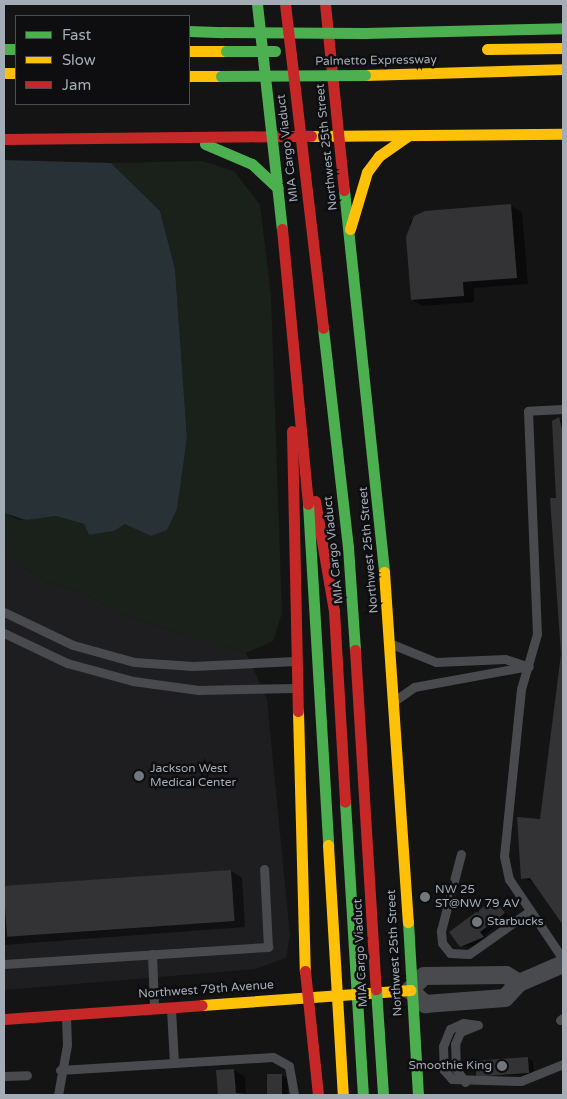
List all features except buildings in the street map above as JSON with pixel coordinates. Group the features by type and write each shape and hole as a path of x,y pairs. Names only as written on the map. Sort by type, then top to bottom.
{"main road":[{"name":"MIA Cargo Viaduct","path":"257,4 303,411 343,1095"},
{"path":"262,4 276,137 292,438 303,957 309,996 318,1095"},
{"name":"MIA Cargo Viaduct","path":"285,4 348,547 383,1095"},
{"name":"Northwest 25th Street","path":"325,4 350,229 391,644 410,990 418,1095"},
{"path":"190,32 364,33 563,28"},
{"path":"474,49 563,48"},
{"path":"190,51 346,51"},
{"name":"Palmetto Expressway","path":"190,76 365,75 563,69"},
{"path":"4,139 563,134"},
{"path":"350,229 367,172 386,150 408,136"},
{"path":"190,138 252,164 278,188"},
{"path":"292,438 318,512 333,603 363,1095"},
{"name":"Northwest 79th Avenue","path":"4,1019 410,990"}],"street":[{"path":"519,983 506,975 424,976 410,990 425,1004 505,998 519,983 563,964"}],"lane":[{"path":"563,409 528,410 538,634 521,689 504,856 509,880 563,959"},
{"path":"4,612 73,645 134,662 193,666 298,661"},
{"path":"4,633 72,664 133,681 198,690 298,688"},
{"path":"391,644 436,662 505,659 528,667"},
{"path":"395,700 414,687 528,667"},
{"path":"461,854 441,931 442,943 450,953 468,954 530,911"},
{"path":"4,964 268,947 264,869"},
{"path":"152,954 154,1008"},
{"path":"171,1007 174,1063"},
{"path":"58,1095 60,1070 67,1045 66,1014"},
{"path":"478,1025 463,1023 450,1029 443,1046 444,1070 452,1079 465,1082 522,1081 563,1064"},
{"path":"60,1070 279,1058 292,1072 294,1095"},
{"path":"4,1076 27,1075"}],"shaded area":[{"path":"4,160 111,163 160,211 175,269 187,438 177,509 167,530 151,536 125,524 114,531 89,535 84,524 56,516 26,520 4,513"},
{"path":"202,161 234,171 260,205 271,296 282,613 273,641 246,653 118,613 83,592 47,582 4,554 4,513 18,520 56,516 84,524 89,535 114,531 125,524 135,527 177,509 187,438 175,269 160,211 111,163"},
{"name":"Jackson West Medical Center","path":"4,554 47,582 83,592 118,613 246,653 267,699 290,936 286,958 255,969 4,990"}],"traffic: fast":[{"path":"257,4 282,229"},
{"path":"364,33 563,28"},
{"path":"190,31 223,32"},
{"path":"223,32 364,33"},
{"path":"4,49 15,49"},
{"path":"226,51 275,51"},
{"path":"221,76 365,75"},
{"path":"205,144 252,164 278,188"},
{"path":"344,190 384,572"},
{"path":"323,328 348,547 355,650"},
{"path":"308,504 328,845"},
{"path":"345,802 363,1095"},
{"path":"408,922 418,1095"},
{"path":"376,989 383,1095"}],"traffic: slow":[{"path":"487,49 563,48"},
{"path":"190,51 226,51"},
{"path":"365,75 563,69"},
{"path":"4,73 15,73"},
{"path":"190,76 221,76"},
{"path":"311,136 563,134"},
{"path":"350,229 367,172 379,156 408,136"},
{"path":"384,572 408,922"},
{"path":"298,711 305,971"},
{"path":"328,845 343,1095"},
{"path":"202,1005 410,990"}],"traffic: jam":[{"path":"285,4 323,328"},
{"path":"325,4 344,190"},
{"path":"4,139 311,136"},
{"path":"282,229 308,504"},
{"path":"292,431 298,711"},
{"path":"315,501 334,611 345,802"},
{"path":"355,650 376,989"},
{"path":"305,971 318,1095"},
{"path":"4,1019 202,1005"}],"place":[{"name":"Jackson West Medical Center","path":"139,776"},
{"name":"NW 25 ST@NW 79 AV","path":"425,897"},
{"name":"Starbucks","path":"477,922"},
{"name":"Smoothie King","path":"502,1066"}]}
